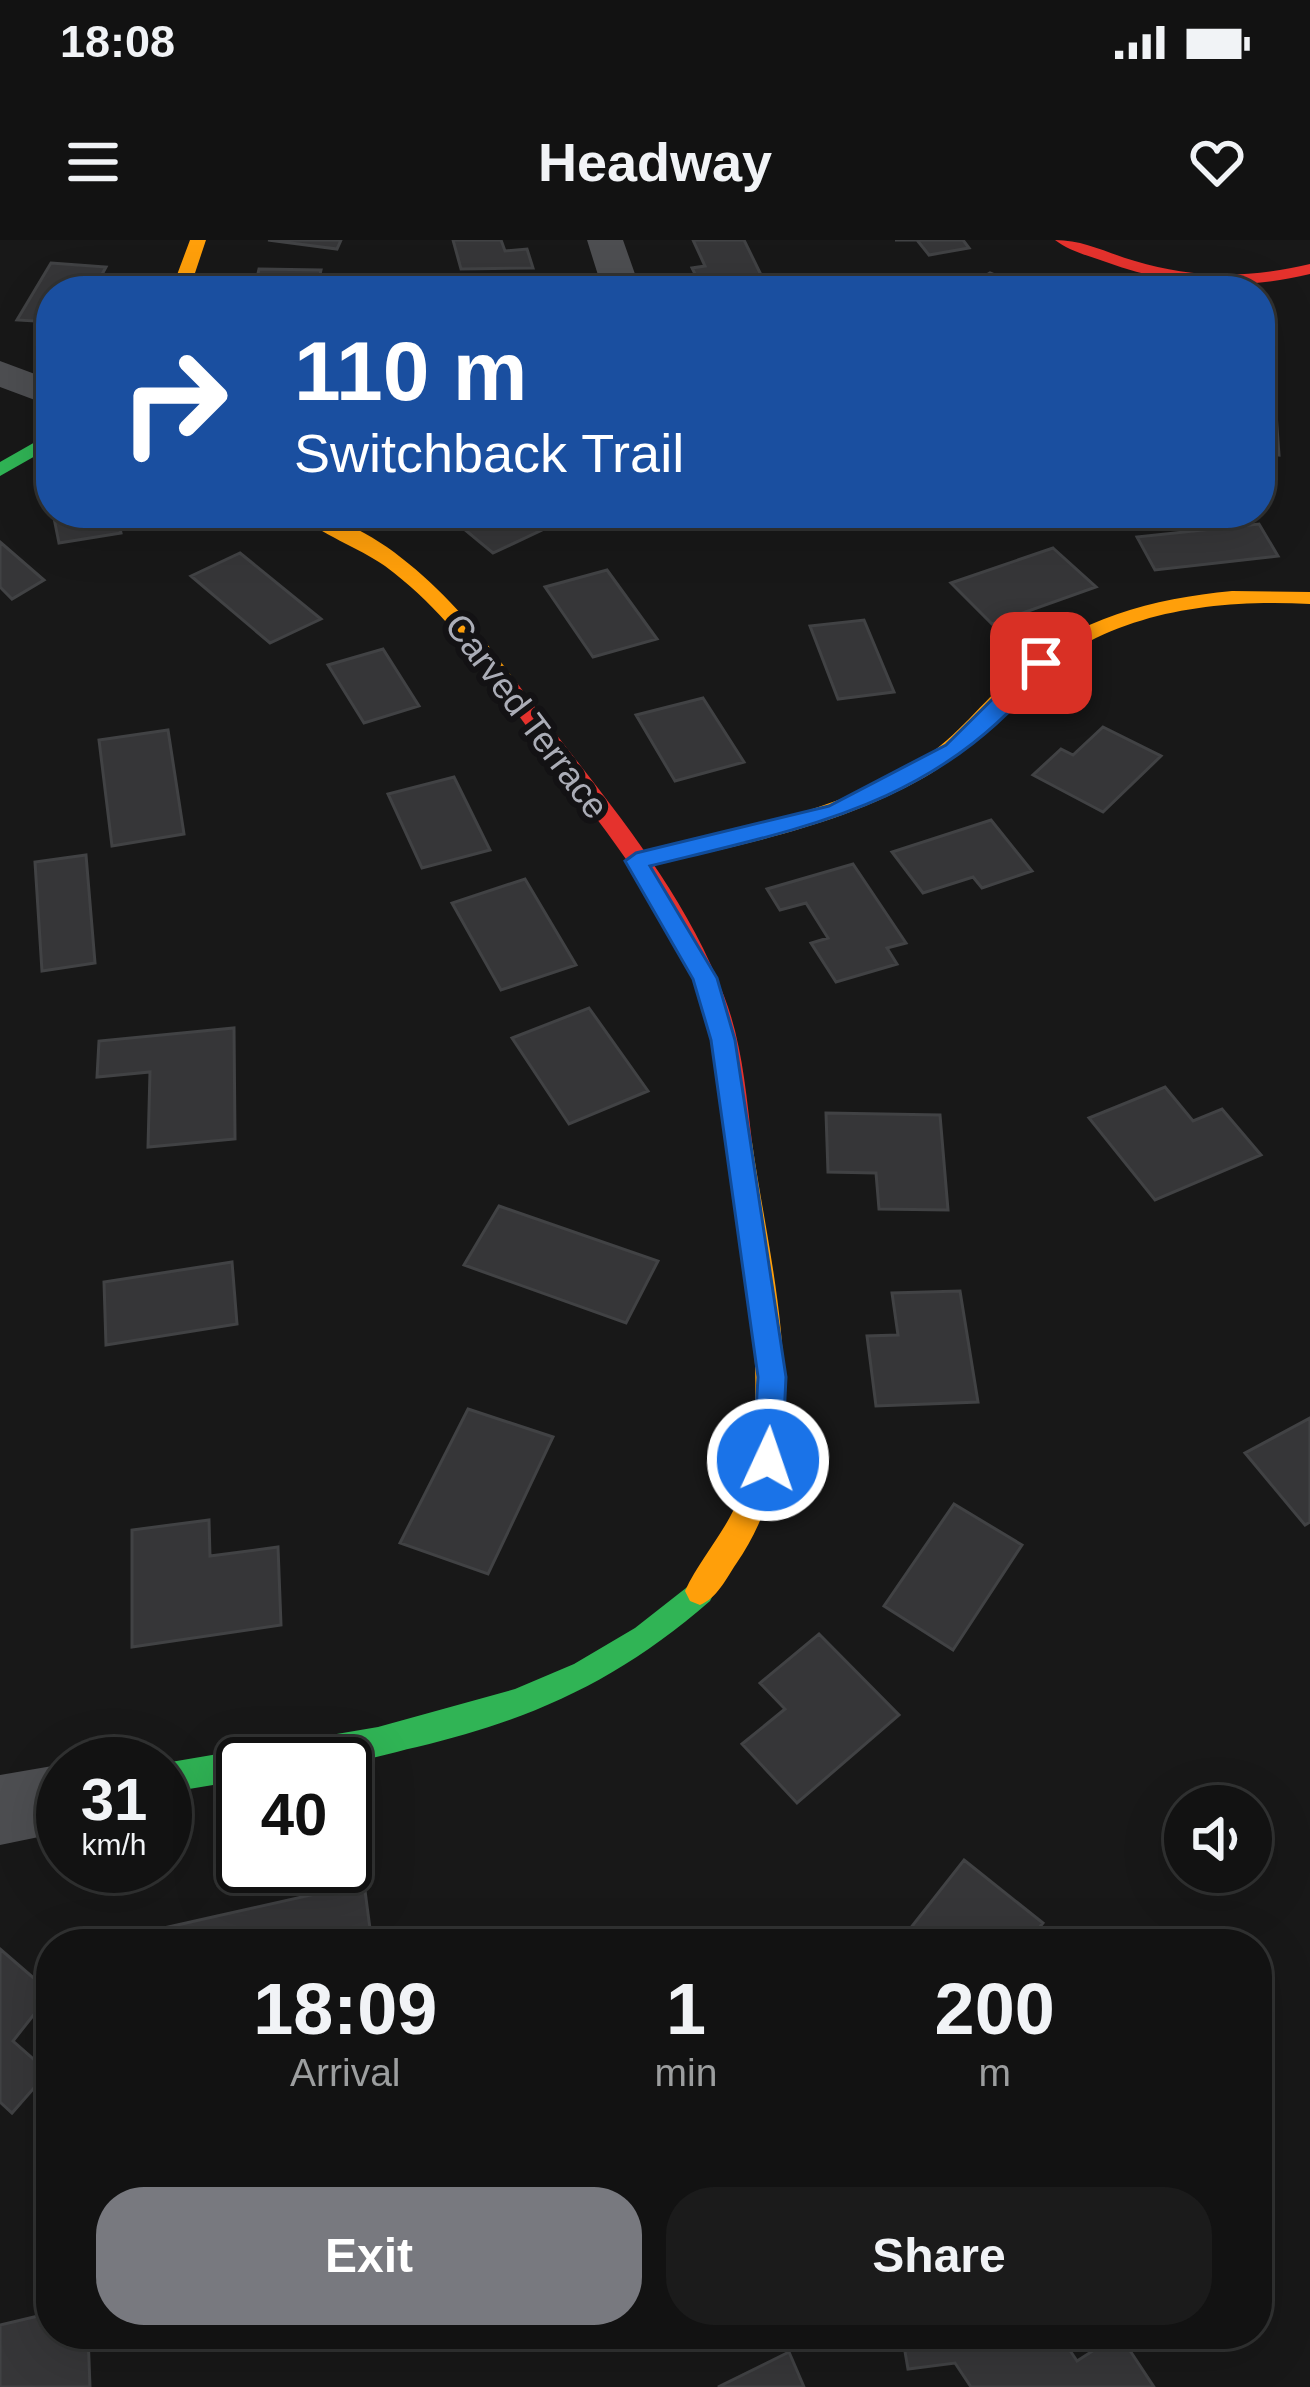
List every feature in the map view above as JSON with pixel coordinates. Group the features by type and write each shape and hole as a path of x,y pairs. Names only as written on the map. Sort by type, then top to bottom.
{"street":[{"path":"185,276 198,240"},
{"path":"605,240 617,276"},
{"path":"1064,240 1114,262 1167,276"},
{"path":"1275,277 1310,269"},
{"path":"0,373 36,388"},
{"path":"0,470 36,448"},
{"name":"Carved Terrace","path":"192,1773 452,1722 541,1696 621,1654 693,1598 740,1531 768,1460 772,1377 727,1062 705,978 636,861 428,586 391,558 335,528"},
{"path":"636,861 836,812 954,750 1021,678 1061,647 1144,612 1234,591 1310,598"},
{"path":"0,1810 36,1803"}],"building":[{"path":"268,240 341,240 337,249"},
{"path":"453,240 501,240 505,251 527,249 533,268 461,269"},
{"path":"693,240 744,240 762,276 696,276 692,268 705,266"},
{"path":"917,240 963,240 969,248 929,255"},
{"path":"51,263 106,267 101,276 43,276"},
{"path":"259,269 321,270 320,276 257,276"},
{"path":"36,288 36,321 17,320"},
{"path":"1275,413 1276,413 1279,455 1275,455"},
{"path":"56,528 120,528 121,533 59,543"},
{"path":"463,528 546,528 493,553"},
{"path":"665,528 767,529 665,529"},
{"path":"1261,528 1278,556 1155,570 1137,537"},
{"path":"0,542 44,580 12,599 0,587"},
{"path":"1053,548 1096,587 992,624 951,583"},
{"path":"240,553 321,619 270,643 191,576"},
{"path":"607,570 657,639 593,657 545,587"},
{"path":"864,620 894,692 838,699 810,626"},
{"path":"383,649 419,706 364,723 328,665"},
{"path":"703,698 744,762 675,781 636,715"},
{"path":"1103,727 1161,756 1103,812 1033,775 1061,749 1073,755"},
{"path":"168,730 184,834 112,846 99,740"},
{"path":"454,777 490,850 422,868 388,794"},
{"path":"991,820 1032,871 982,888 973,877 923,893 892,852"},
{"path":"86,855 95,963 42,971 35,862"},
{"path":"853,864 906,943 887,948 897,964 836,982 811,943 828,938 806,903 780,910 767,889"},
{"path":"525,879 576,965 501,990 452,903"},
{"path":"589,1008 648,1091 569,1124 512,1038"},
{"path":"234,1028 235,1139 148,1147 150,1072 97,1077 99,1041"},
{"path":"1165,1087 1193,1121 1222,1109 1261,1155 1155,1200 1089,1118"},
{"path":"826,1113 940,1115 948,1210 879,1209 876,1173 828,1172"},
{"path":"499,1206 658,1261 626,1323 464,1265"},
{"path":"232,1262 237,1324 106,1345 104,1282"},
{"path":"960,1291 978,1402 876,1406 867,1336 898,1335 892,1293"},
{"path":"468,1409 553,1437 488,1574 400,1543"},
{"path":"1310,1418 1310,1522 1305,1525 1245,1453"},
{"path":"954,1504 1022,1545 953,1650 884,1606"},
{"path":"209,1520 210,1556 278,1547 281,1625 132,1647 132,1530"},
{"path":"819,1634 899,1715 797,1803 742,1744 785,1709 760,1683"},
{"path":"964,1860 1043,1923 1038,1929 910,1929"},
{"path":"320,1893 365,1893 370,1929 159,1929"},
{"path":"0,1949 36,1980 36,2012 13,2041 36,2061 36,2086 12,2113 0,2102"},
{"path":"36,2317 36,2349 89,2349 90,2387 0,2387 0,2325"},
{"path":"905,2349 1069,2349 1077,2361 1096,2349 1129,2349 1154,2387 971,2387 955,2363 908,2369"},
{"path":"789,2352 804,2387 718,2387"}],"traffic: fast":[{"path":"0,470 36,448"},
{"path":"192,1774 378,1741 519,1703 585,1674 646,1638 700,1591"}],"traffic: slow":[{"path":"185,276 198,240"},
{"path":"336,528 419,584 464,628 507,684"},
{"path":"636,861 779,827 883,790 946,753 1048,656 1117,620 1193,601 1310,598"},
{"path":"700,1591 735,1541 757,1488 767,1432 764,1317 739,1142"}],"traffic: jam":[{"path":"1063,240 1174,276"},
{"path":"1275,277 1310,269"},
{"path":"507,684 648,873 695,955 723,1033 739,1142"}],"route":[{"path":"768,1460 772,1377 723,1040 705,978 636,861 836,812 954,750 1041,663"}]}
